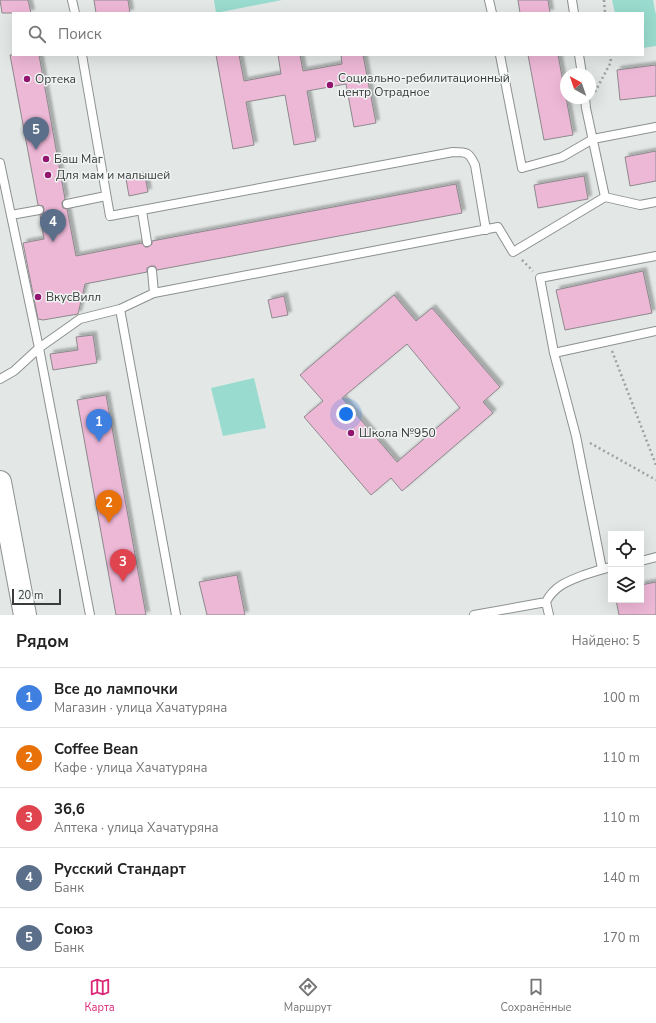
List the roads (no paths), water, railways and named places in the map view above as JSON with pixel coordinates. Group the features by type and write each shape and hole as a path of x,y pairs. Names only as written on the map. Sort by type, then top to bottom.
{"main road":[{"path":"0,482 25,615"}],"lane":[{"path":"72,0 75,12"},
{"path":"489,0 492,12"},
{"path":"572,0 574,12"},
{"path":"82,56 110,216 453,152 464,152 471,157 475,165 486,230"},
{"path":"500,56 522,168 562,157 593,139 656,126"},
{"path":"579,56 581,68"},
{"path":"586,104 606,197"},
{"path":"0,163 39,348 90,615"},
{"path":"66,204 106,196"},
{"path":"0,379 14,371 39,348 80,318 120,309 154,293 498,227 513,252 606,197 640,204 656,202"},
{"path":"12,215 39,210"},
{"path":"142,211 147,242"},
{"path":"602,569 576,436 554,353 540,278 656,256"},
{"path":"152,271 154,293"},
{"path":"120,309 176,615"},
{"path":"554,353 656,331"},
{"path":"644,560 656,557"},
{"path":"549,615 546,602 550,595 562,584 608,568"},
{"path":"474,615 546,602"}],"place":[{"name":"Ортека","path":"27,79"},
{"name":"Социально-ребилитационный центр Отрадное","path":"330,85"},
{"name":"Союз","path":"36,150"},
{"name":"Баш Маг","path":"46,159"},
{"name":"Для мам и малышей","path":"48,175"},
{"name":"Русский Стандарт","path":"53,242"},
{"name":"ВкусВилл","path":"38,297"},
{"name":"Школа №950","path":"351,433"},
{"name":"Все до лампочки","path":"99,442"},
{"name":"Coffee Bean","path":"109,523"},
{"name":"36,6","path":"123,582"}]}
